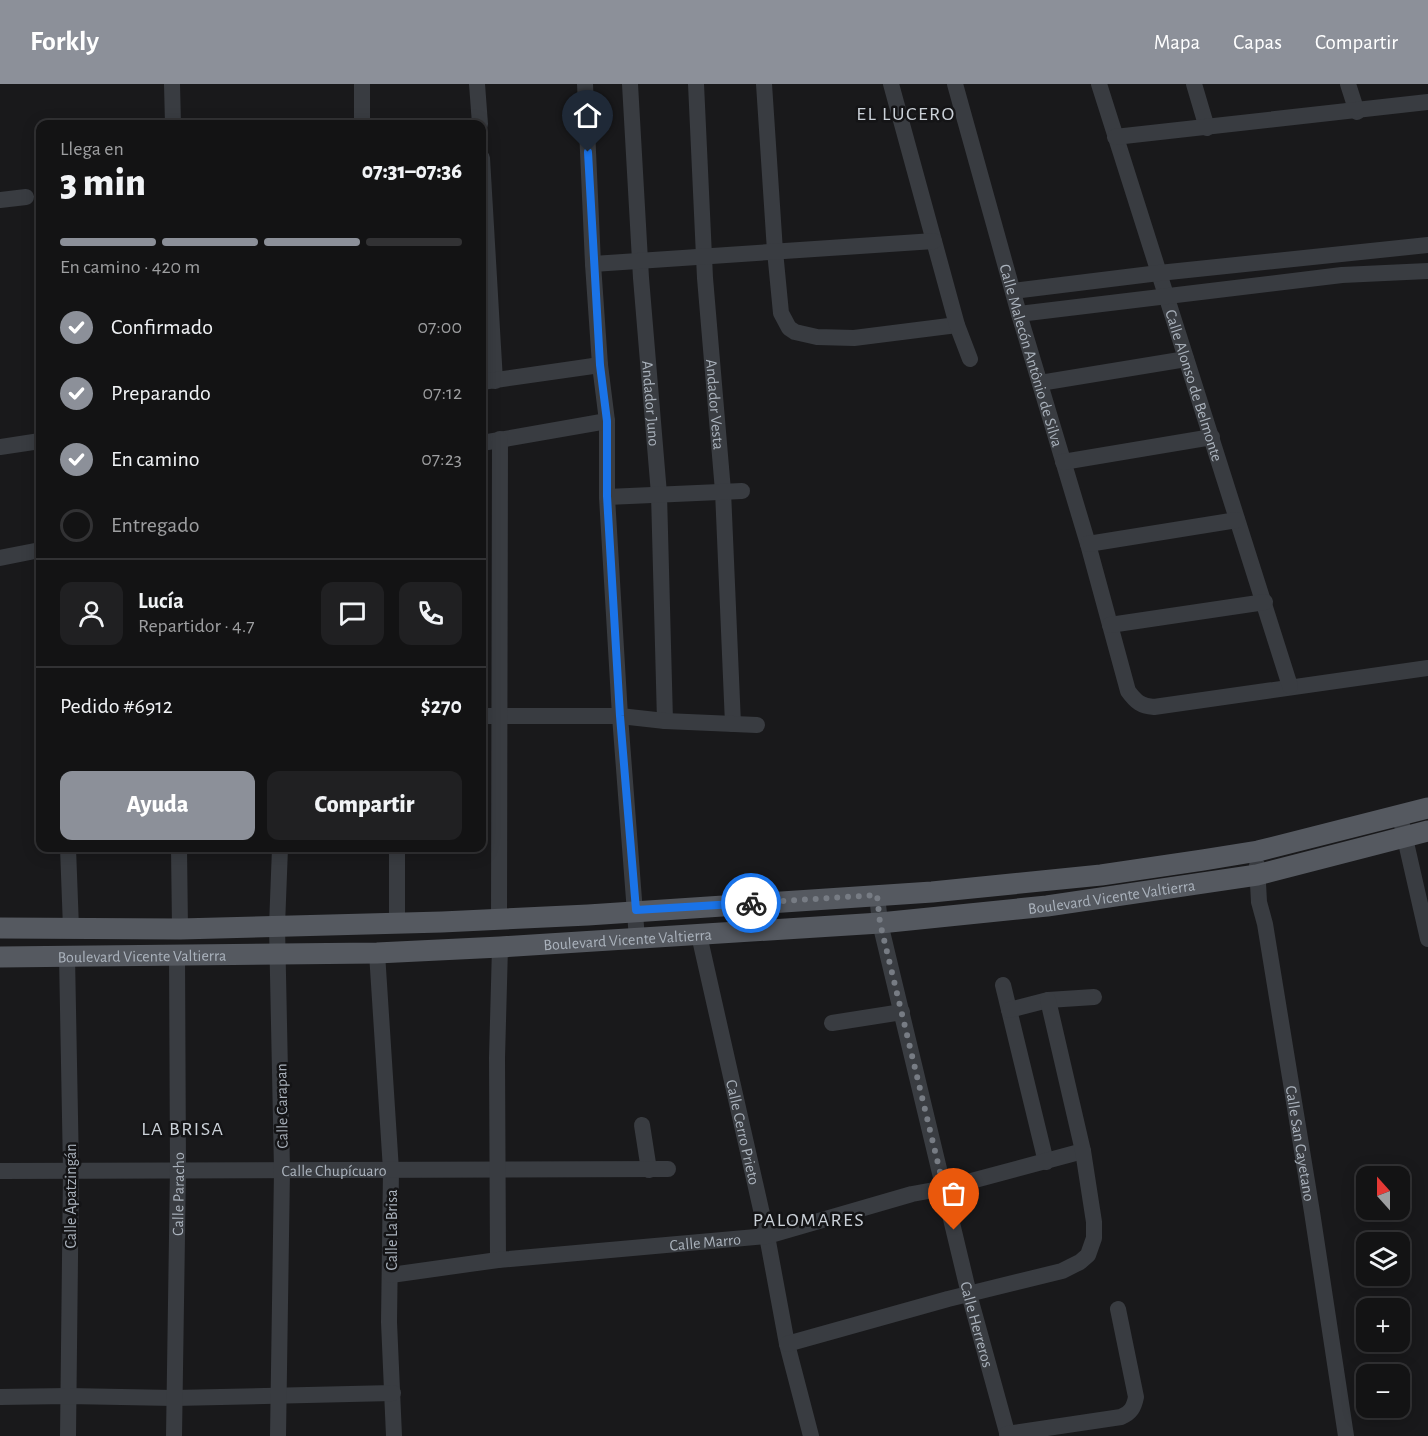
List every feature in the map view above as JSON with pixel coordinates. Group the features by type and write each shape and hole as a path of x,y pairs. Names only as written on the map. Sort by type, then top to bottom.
{"main road":[{"name":"Boulevard Vicente Valtierra","path":"0,928 180,929 397,923 588,915 932,892 1101,875 1258,851 1428,808"},
{"name":"Boulevard Vicente Valtierra","path":"0,957 377,953 500,948 880,923 1047,906 1257,875 1428,831"}],"street":[{"path":"172,84 173,120"},
{"path":"362,84 362,120"},
{"path":"477,84 480,120"},
{"path":"585,84 593,264 600,365 607,421 607,496 620,716 637,939"},
{"name":"Andador Juno","path":"630,84 640,261 659,494 665,721"},
{"name":"Andador Vesta","path":"696,84 704,255 723,491 733,724"},
{"path":"764,84 775,251 781,313 784,321 795,332 817,337 854,338 957,326"},
{"path":"891,84 957,326 970,359"},
{"name":"Calle Malecón Antônio de Silva","path":"955,84 1019,314 1088,544 1128,691 1142,706 1154,707 1290,686"},
{"name":"Calle Alonso de Belmonte","path":"1100,84 1290,686"},
{"path":"1194,84 1207,128"},
{"path":"1348,84 1357,112"},
{"path":"1115,137 1357,112 1428,102"},
{"path":"0,200 26,196"},
{"path":"593,264 934,241"},
{"path":"1013,291 1159,273 1428,245"},
{"path":"1019,314 1342,275 1428,271"},
{"path":"486,307 488,382 600,365"},
{"path":"1040,383 1186,359"},
{"path":"486,442 607,421"},
{"path":"1063,462 1212,437"},
{"path":"499,919 500,440"},
{"path":"0,447 36,442"},
{"path":"607,496 742,491"},
{"path":"1088,544 1238,520"},
{"path":"0,558 36,551"},
{"path":"1110,625 1265,602"},
{"path":"1290,686 1428,668"},
{"path":"486,716 620,716 665,721 758,724"},
{"path":"1399,815 1428,939"},
{"name":"Calle San Cayetano","path":"1258,851 1259,902 1267,935 1346,1436"},
{"path":"68,852 71,928"},
{"path":"179,852 180,929"},
{"name":"Calle Carapan","path":"278,1436 282,1170 276,926 280,852"},
{"path":"397,852 397,923"},
{"name":"Calle Herreros","path":"877,895 880,923 969,1294 1006,1431"},
{"name":"Calle Cerro Prieto","path":"699,935 766,1236 787,1344 811,1436"},
{"path":"498,1260 497,1058 500,948"},
{"name":"Calle La Brisa","path":"377,953 392,1170 389,1322 394,1436"},
{"name":"Calle Paracho","path":"174,1436 178,1169 177,954"},
{"name":"Calle Apatzingán","path":"67,956 71,1170 68,1436"},
{"path":"1003,985 1046,1162"},
{"path":"1008,1010 1048,1000 1094,997"},
{"path":"787,1344 1062,1271 1080,1262 1091,1248 1095,1232 1083,1151 1048,1000"},
{"path":"832,1023 902,1012"},
{"path":"642,1125 650,1170"},
{"name":"Calle Marro","path":"391,1275 498,1260 766,1236 912,1194 945,1188 1083,1151"},
{"name":"Calle Chupícuaro","path":"0,1171 668,1169"},
{"path":"1006,1431 1121,1417 1133,1409 1136,1397 1118,1310"},
{"path":"0,1397 278,1397 393,1393"}],"way so far":[{"path":"751,903 877,895 880,923 954,1230"}],"district":[{"name":"EL LUCERO","path":"906,113"},
{"name":"LA BRISA","path":"183,1128"},
{"name":"PALOMARES","path":"809,1219"}],"route":[{"path":"588,152 600,365 607,421 607,496 620,716 636,910 751,903"}]}
